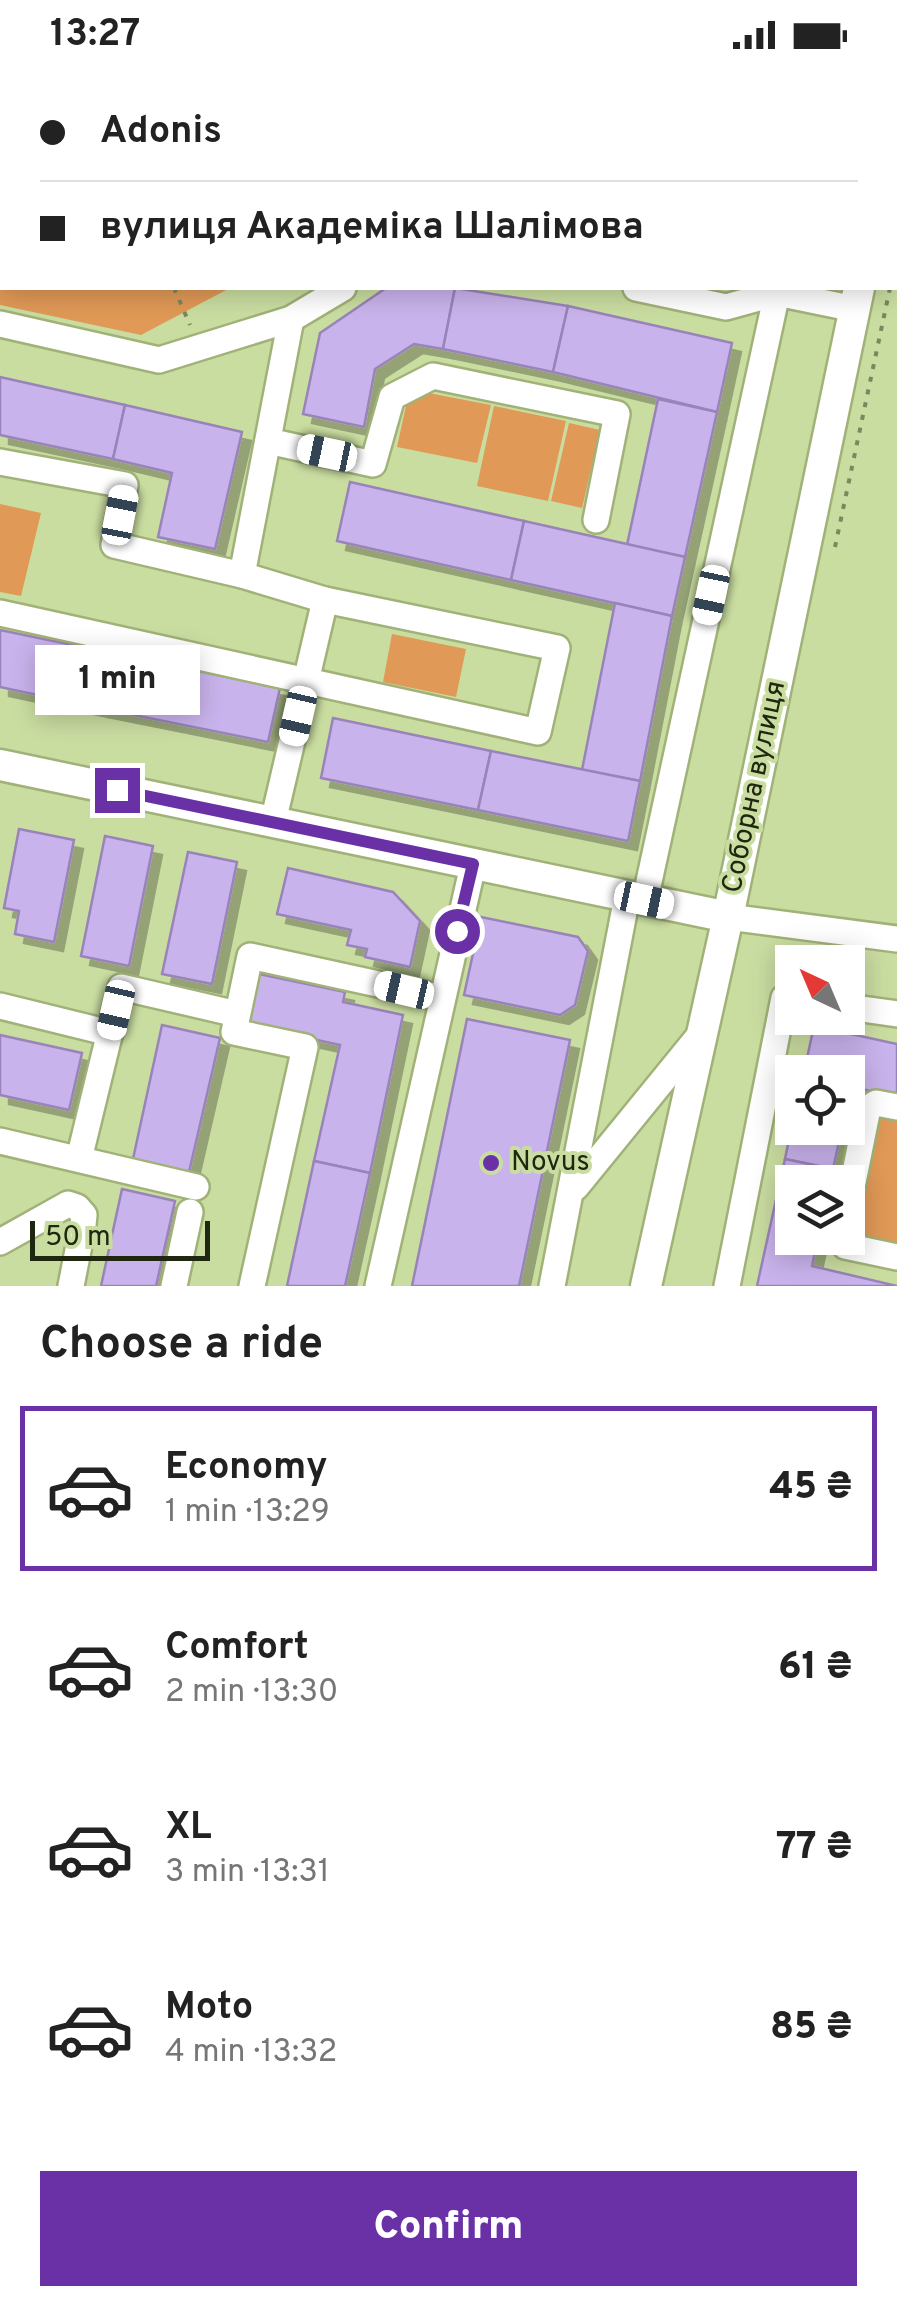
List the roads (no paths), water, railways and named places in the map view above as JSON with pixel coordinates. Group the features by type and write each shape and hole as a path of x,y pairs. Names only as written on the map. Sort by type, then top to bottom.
{"main road":[{"name":"Соборна вулиця","path":"646,1286 728,917 857,298"},
{"path":"0,765 728,917"}],"street":[{"path":"0,324 159,360 291,320 340,290"},
{"path":"645,290 726,307 774,290 857,298"},
{"path":"552,1286 774,290"},
{"path":"242,575 291,320"},
{"path":"268,440 372,464 392,397 433,376 617,414 596,520"},
{"path":"0,462 125,485 114,544 325,600 557,648 538,732 0,614"},
{"path":"273,822 325,600"},
{"path":"378,1286 473,864"},
{"path":"728,917 897,939"},
{"path":"252,1286 306,1048 234,1032 250,956 442,998"},
{"path":"79,1159 121,987 238,1014"},
{"path":"0,1006 110,1033"},
{"path":"865,1009 897,1014"},
{"path":"726,1286 777,1035"},
{"path":"572,1191 699,1036"},
{"path":"856,1165 868,1108 876,1103 897,1108"},
{"path":"0,1140 79,1159 193,1200 174,1286"},
{"path":"0,1242 68,1204 77,1207 84,1215 84,1225 71,1286"},
{"path":"865,1250 897,1257"}],"place":[{"name":"Novus","path":"491,1163"}]}
